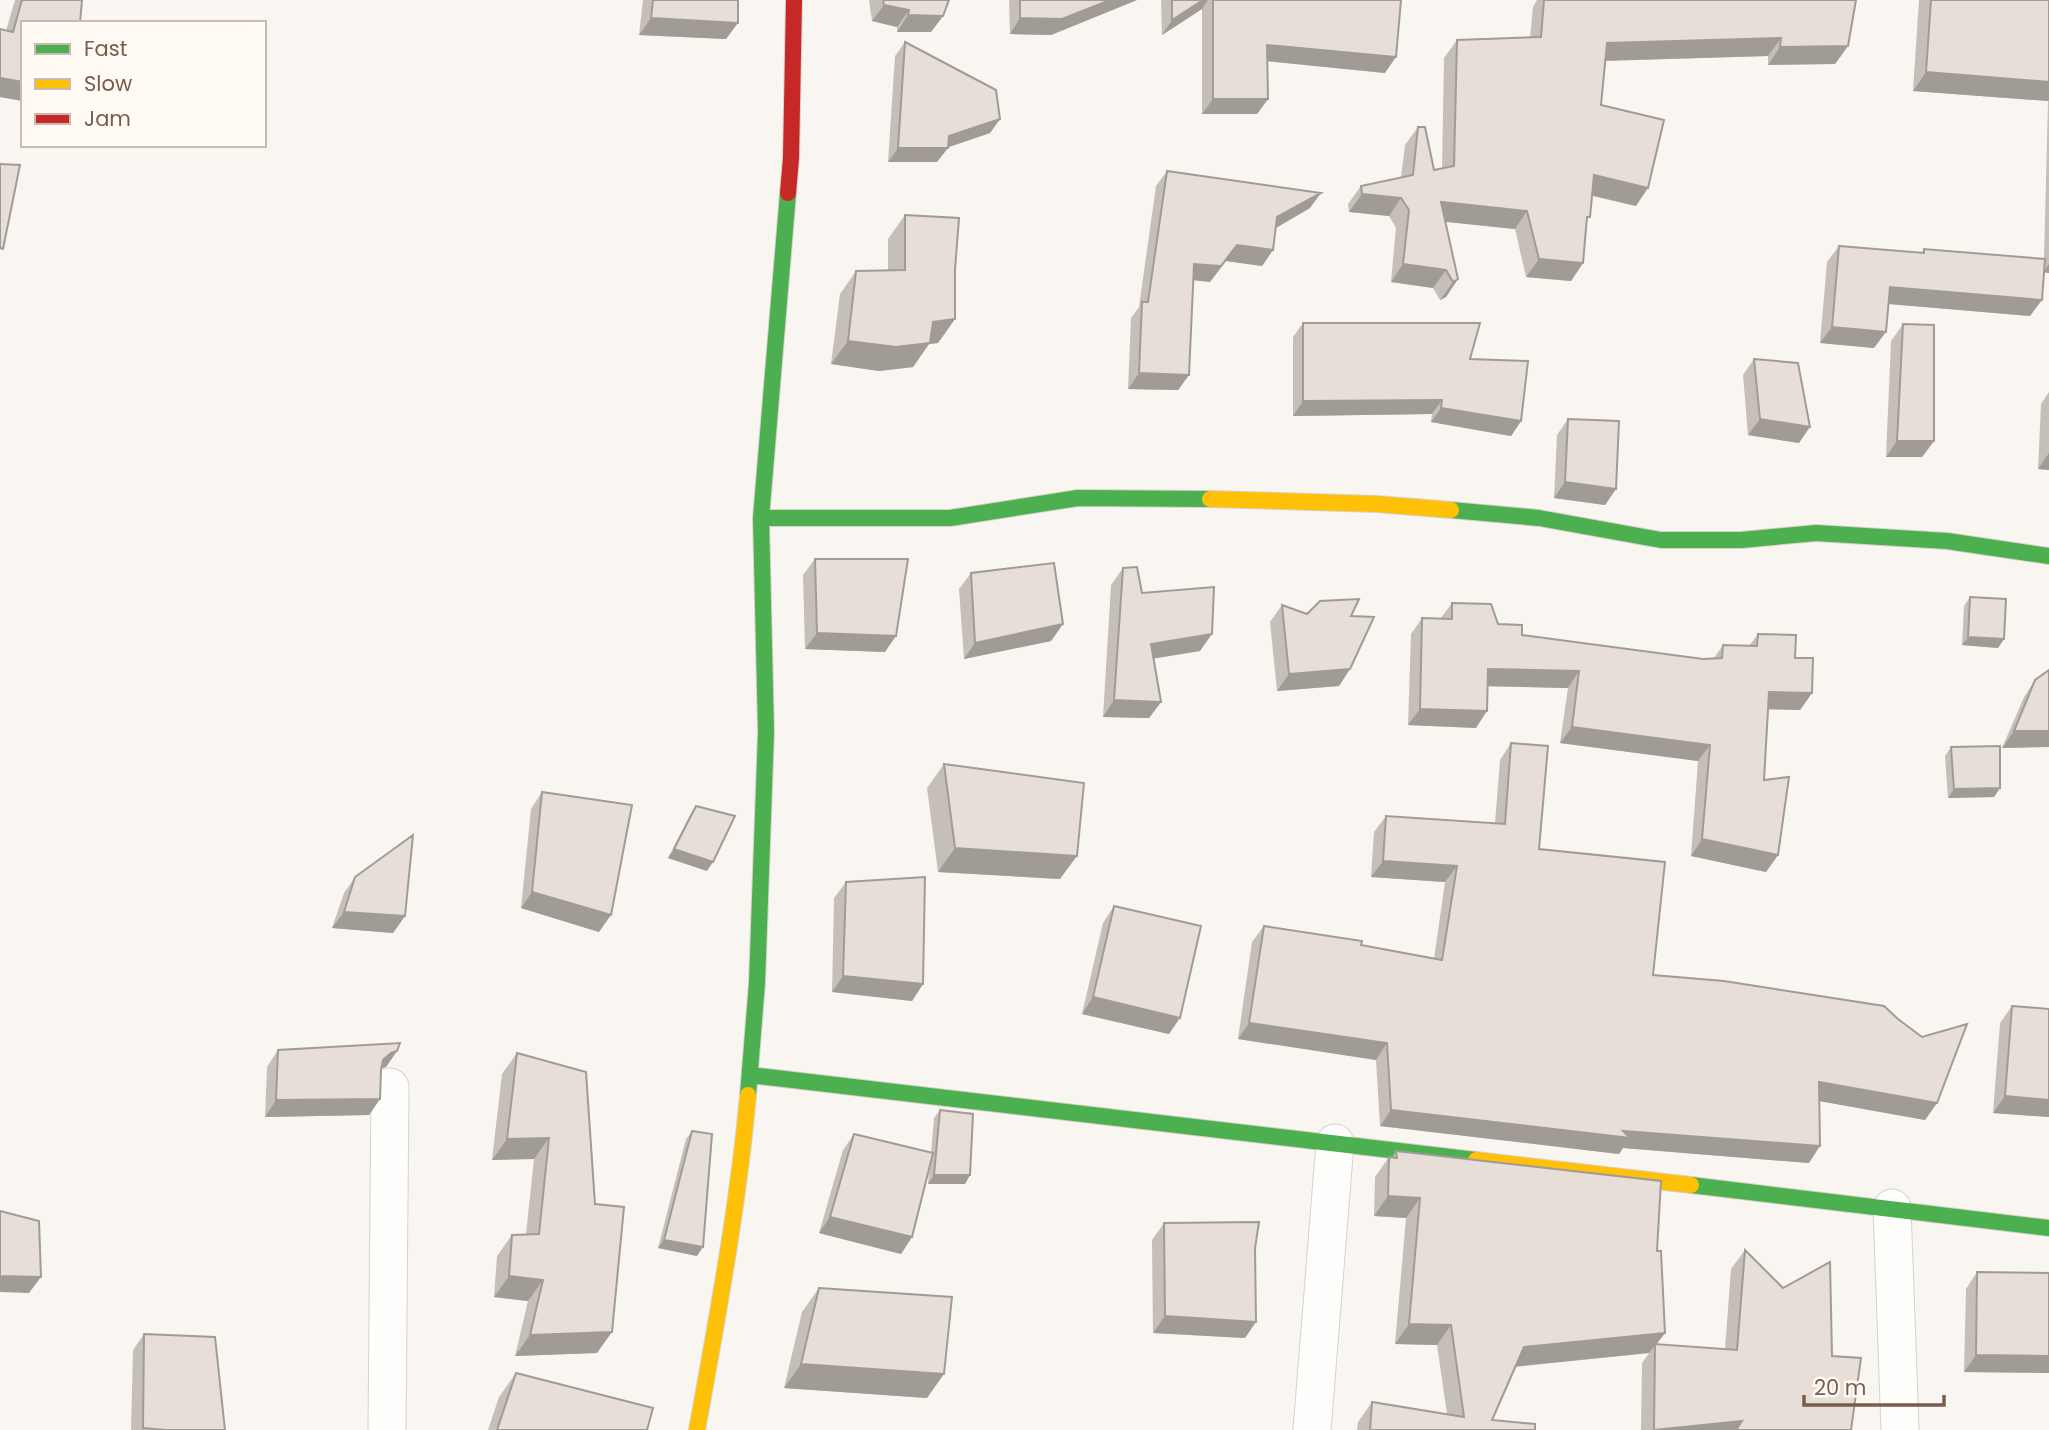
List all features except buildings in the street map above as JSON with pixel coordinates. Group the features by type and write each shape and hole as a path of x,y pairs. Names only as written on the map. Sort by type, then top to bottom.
{"street":[{"path":"697,1430 742,1152 757,983 766,732 761,518 791,158 794,0"},
{"path":"761,518 950,518 1078,498 1363,504 1539,519 1661,540 1741,540 1816,533 1947,541 2049,556"},
{"path":"750,1075 2049,1228"},
{"path":"387,1430 390,1087"},
{"path":"1312,1430 1335,1143"},
{"path":"1892,1208 1900,1430"}],"traffic: fast":[{"path":"748,1095 757,983 766,732 761,518 788,193"},
{"path":"761,518 950,518 1078,498 1210,499"},
{"path":"1451,510 1539,518 1661,540 1741,540 1816,533 1947,541 2049,556"},
{"path":"750,1075 1476,1160"},
{"path":"1691,1185 2049,1228"}],"traffic: slow":[{"path":"1210,499 1377,504 1451,510"},
{"path":"697,1430 733,1221 748,1095"},
{"path":"1476,1160 1691,1185"}],"traffic: jam":[{"path":"788,193 794,0"}]}
